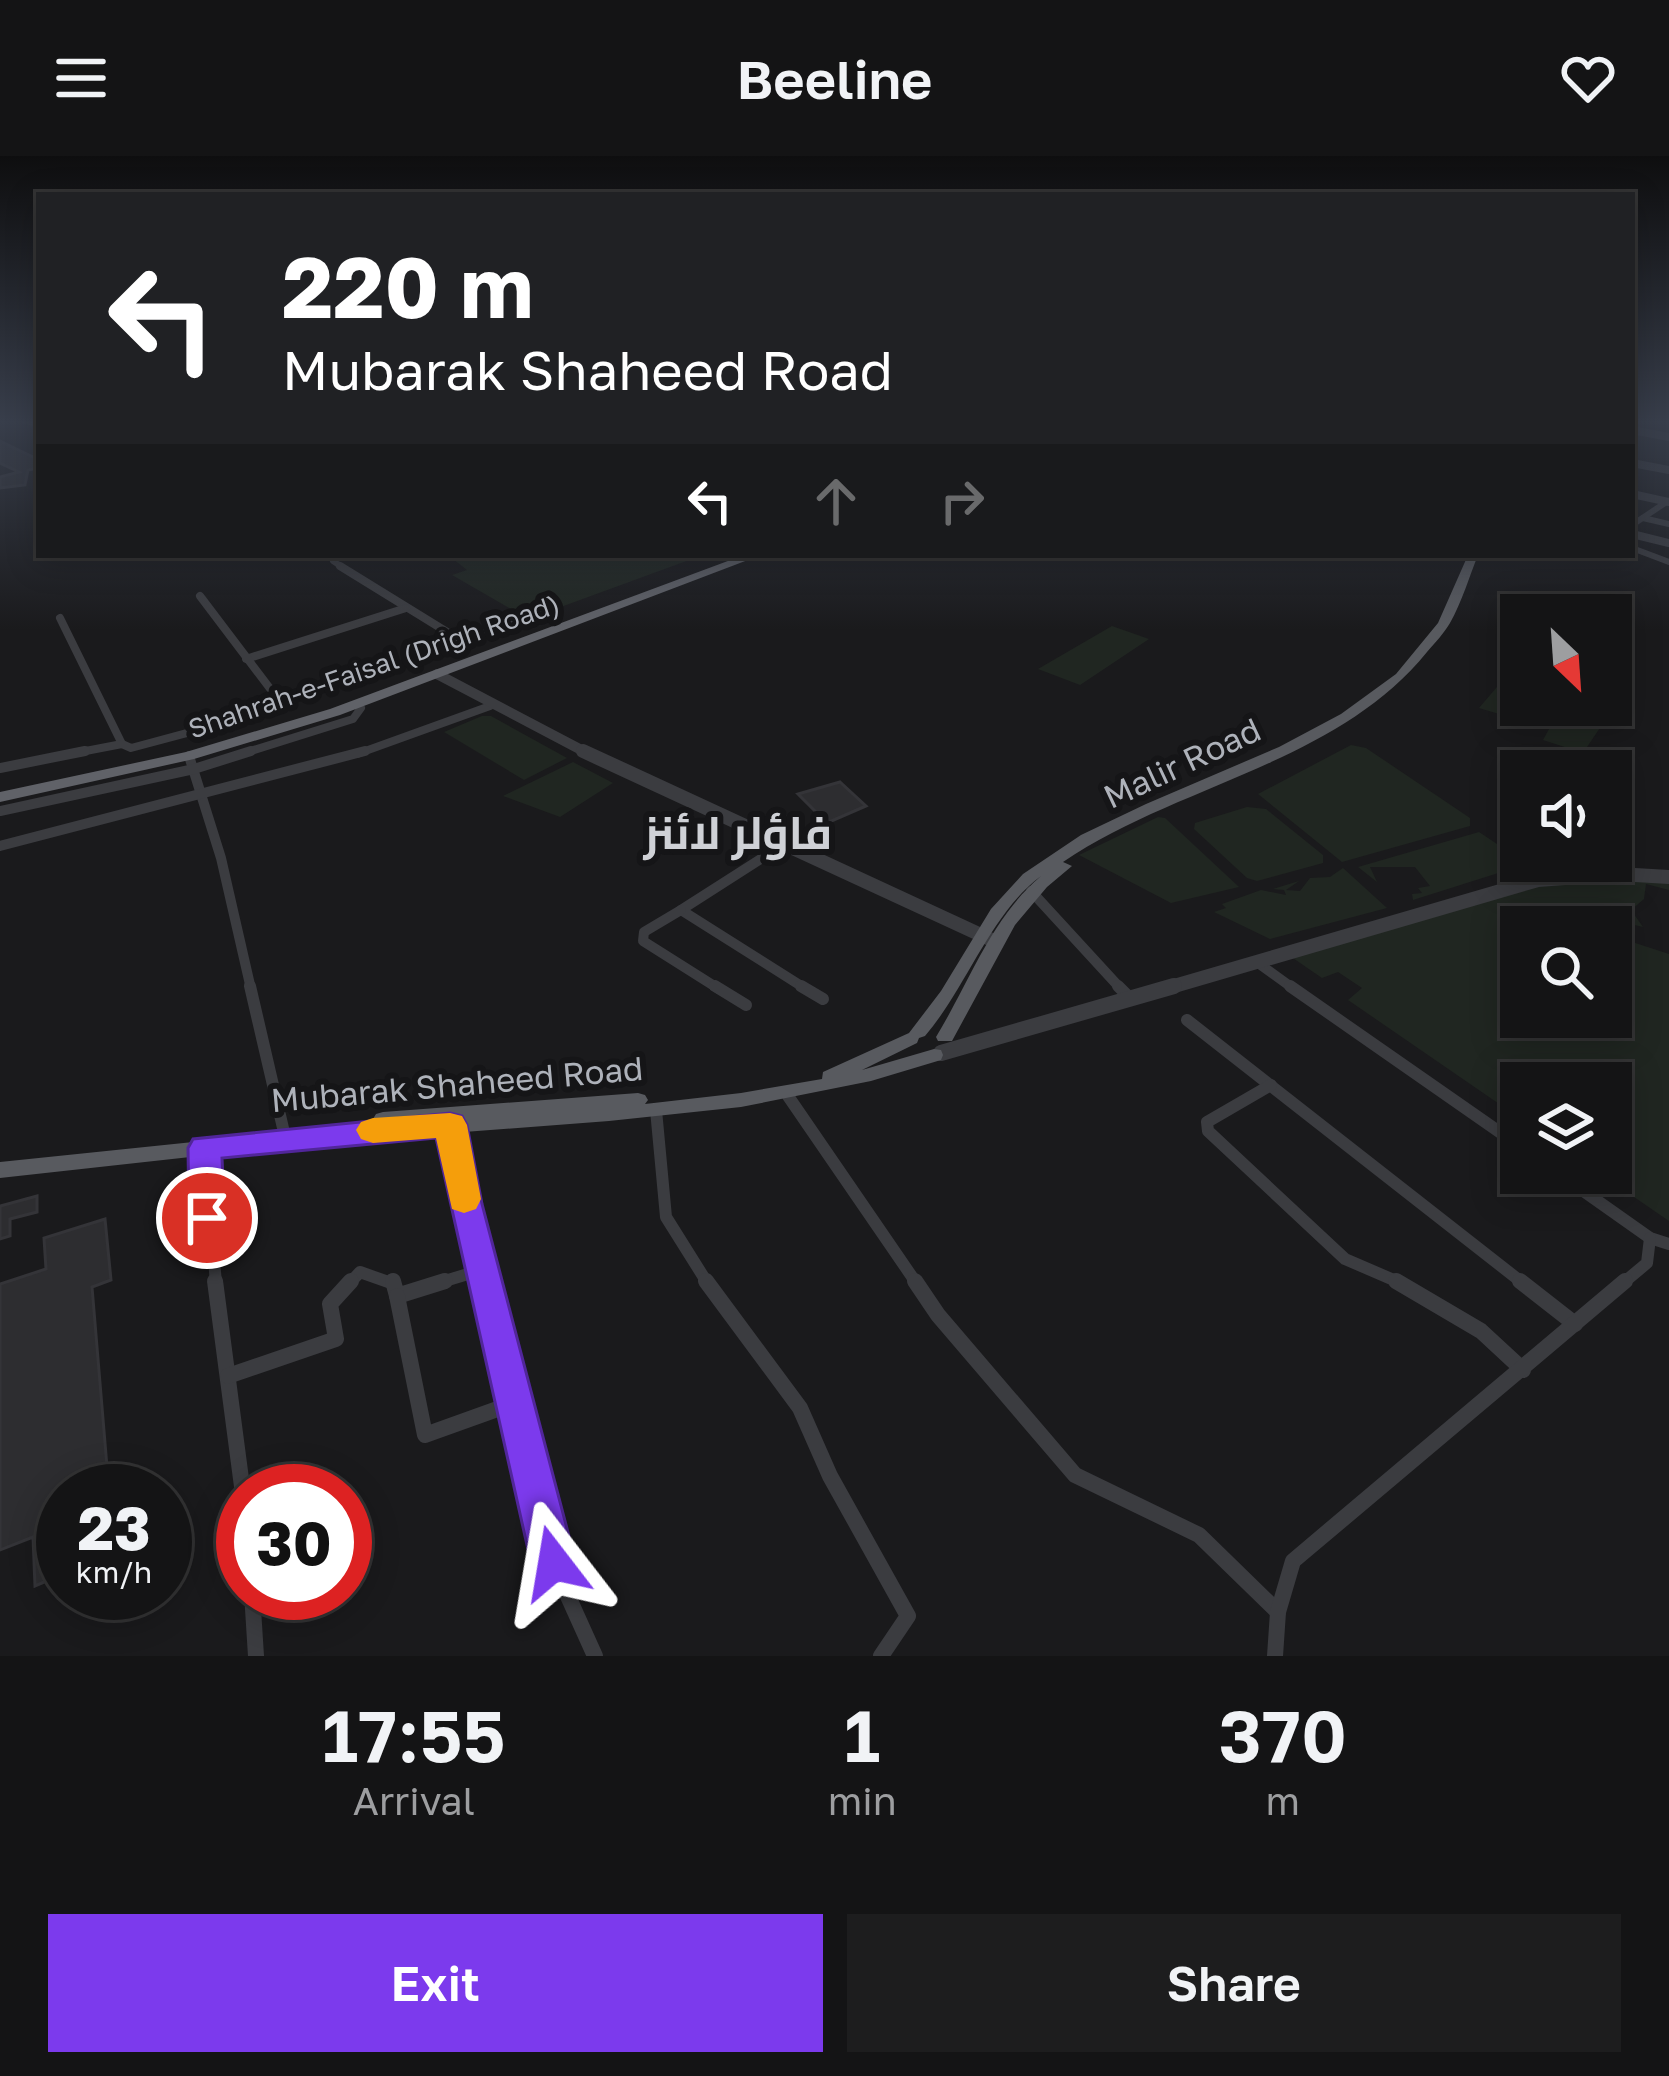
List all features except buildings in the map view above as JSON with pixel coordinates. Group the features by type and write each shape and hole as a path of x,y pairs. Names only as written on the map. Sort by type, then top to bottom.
{"highway":[{"name":"Shahrah-e-Faisal (Drigh Road)","path":"0,787 264,727 726,558"},
{"name":"Shahrah-e-Faisal (Drigh Road)","path":"0,796 192,762 747,558"}],"main road":[{"name":"Malir Road","path":"941,1046 1000,904 1055,859 1374,703 1430,644 1472,558"},
{"name":"Malir Road","path":"914,1035 946,1000 987,939 1031,891 1098,846 1318,740 1412,680 1459,613 1484,558"},
{"path":"914,1035 936,1031 941,1046"},
{"name":"Mubarak Shaheed Road","path":"0,1159 283,1128 770,1089 842,1074 914,1035"},
{"name":"Mubarak Shaheed Road","path":"0,1170 788,1096 873,1077 941,1046"}],"street":[{"path":"1635,495 1669,502"},
{"path":"1635,526 1669,502"},
{"path":"1642,518 1669,524"},
{"path":"1635,531 1669,543"},
{"path":"1635,549 1669,562"},
{"path":"333,561 460,640 518,619"},
{"path":"0,768 122,745 131,748 284,707 200,596"},
{"path":"246,659 406,608"},
{"path":"60,618 122,745"},
{"path":"437,674 490,706 987,939"},
{"path":"0,846 352,756 490,706"},
{"path":"0,811 353,719 361,708"},
{"path":"192,762 221,858 283,1128"},
{"path":"746,1005 643,941 644,932 784,844"},
{"name":"Mubarak Shaheed Road","path":"941,1046 981,1043 1538,880 1618,874 1669,877"},
{"path":"1031,891 1130,998"},
{"path":"682,910 823,999"},
{"path":"1258,963 1500,1132"},
{"path":"1187,1020 1576,1324"},
{"path":"1271,1085 1208,1122 1208,1131 1312,1233 1345,1258 1409,1287 1481,1330 1523,1370"},
{"path":"788,1096 938,1315 1075,1475 1199,1535 1278,1612"},
{"path":"656,1110 666,1217 710,1288 800,1408 830,1476 908,1616 881,1656"},
{"path":"450,1125 554,1563 595,1656"},
{"path":"205,1148 207,1218 239,1464"},
{"path":"1588,1194 1650,1238 1669,1244"},
{"path":"1275,1656 1278,1612 1293,1561 1647,1263 1650,1238"},
{"path":"397,1296 481,1270"},
{"path":"229,1376 336,1339 330,1304 360,1273 393,1282 425,1435 514,1403"},
{"path":"254,1620 256,1656"}],"shaded area":[{"path":"452,558 695,558 528,619 452,575 467,570"},
{"path":"1112,626 1149,639 1080,685 1038,669"},
{"path":"1500,683 1500,714 1479,708"},
{"path":"491,716 567,758 524,780 444,732"},
{"path":"1539,726 1601,726 1585,750 1543,740 1549,729"},
{"path":"1351,745 1366,748 1470,818 1470,826 1342,862 1258,794"},
{"path":"573,762 613,783 560,817 503,796"},
{"path":"1247,807 1266,809 1323,855 1323,863 1257,881 1247,878 1194,829 1195,823"},
{"path":"1158,817 1165,818 1239,887 1171,903 1079,855"},
{"path":"1479,832 1500,846 1500,873 1413,900 1412,894 1422,893 1418,888 1430,886 1415,867 1370,867 1377,882 1358,867"},
{"path":"1343,868 1387,908 1270,939 1214,912 1226,908 1222,904 1261,890 1286,895 1284,890 1273,889 1299,881 1286,890 1300,891 1310,878 1330,877"},
{"path":"1669,878 1669,890 1646,884 1644,899 1632,909 1500,906 1500,1038 1632,1038 1632,942 1669,954 1669,1221 1630,1194 1632,1062 1500,1062 1500,1105 1348,1000 1362,988 1338,972 1322,978 1287,954 1533,885"}],"slow traffic":[{"path":"373,1130 450,1125 464,1199"}],"district":[{"name":"فاؤلر لائنز","path":"738,833"}],"route":[{"path":"207,1218 205,1148 450,1125 465,1204 554,1563"}]}
